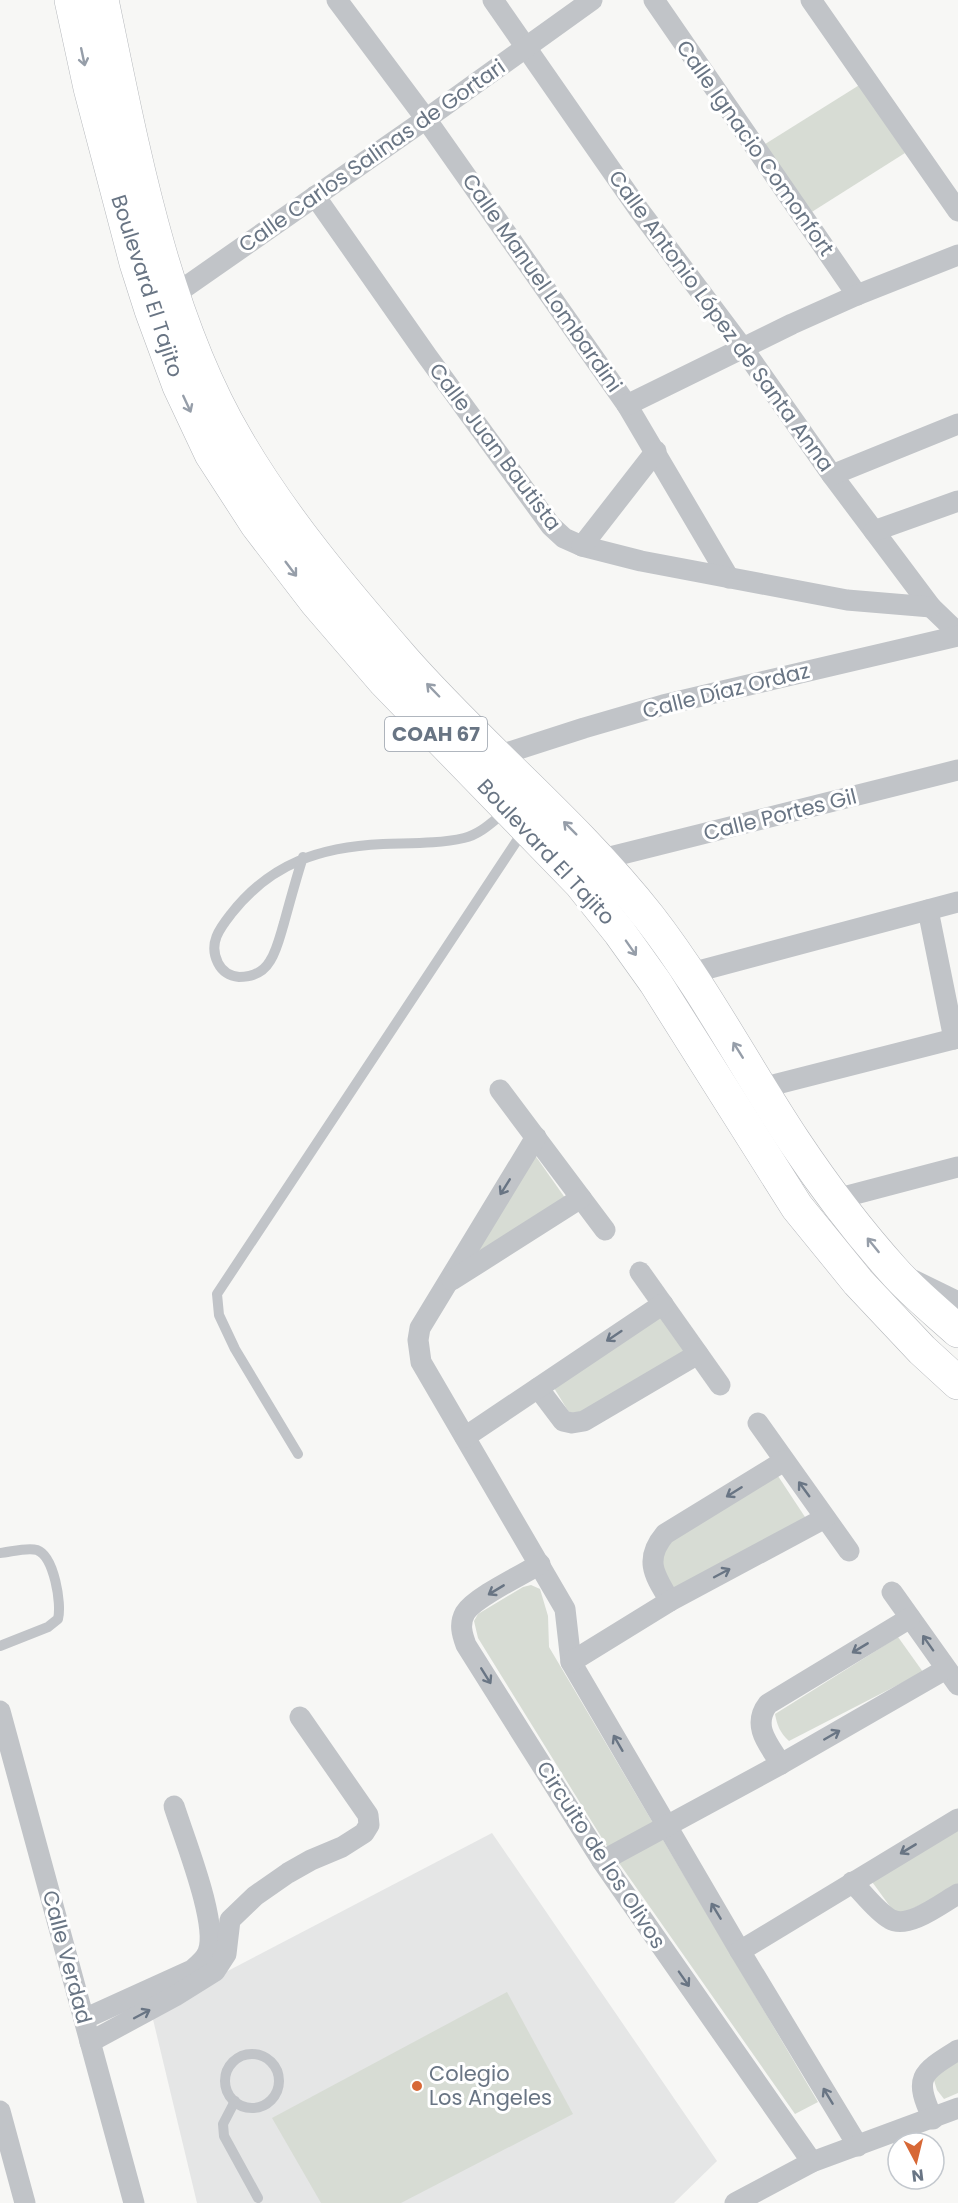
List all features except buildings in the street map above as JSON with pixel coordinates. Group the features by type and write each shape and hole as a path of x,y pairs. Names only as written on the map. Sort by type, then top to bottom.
{"main road":[{"name":"Boulevard El Tajito","path":"71,0 90,88 136,263 203,372 235,437 282,513 405,662 602,859 690,973 795,1142 836,1199 894,1272 958,1331"},
{"name":"Boulevard El Tajito","path":"102,0 140,174 179,386 211,454 257,525 316,602 384,681 580,883 655,982 797,1207 858,1282 922,1350 958,1383"}],"street":[{"name":"Calle Manuel Lombardini","path":"337,0 426,119 627,405 729,578"},
{"name":"Calle Antonio López de Santa Anna","path":"493,0 639,210 742,347 832,475 932,607 958,635"},
{"name":"Calle Carlos Salinas de Gortari","path":"162,303 426,119 591,0"},
{"name":"Calle Ignacio Comonfort","path":"654,0 857,295"},
{"path":"811,0 958,211"},
{"name":"Calle Juan Bautista","path":"315,196 427,356 551,526 564,538 582,546 641,561 729,578 847,600 932,607"},
{"path":"627,405 742,347 857,295 958,255"},
{"path":"832,475 958,424"},
{"path":"582,546 656,451"},
{"path":"874,531 958,501"},
{"name":"Calle Díaz Ordaz","path":"497,756 663,705 958,635"},
{"name":"Calle Portes Gil","path":"602,859 958,770"},
{"path":"655,982 958,902"},
{"path":"761,1088 956,1039 928,910"},
{"path":"500,1090 605,1230"},
{"path":"536,1137 420,1328 418,1340 421,1362 564,1609 571,1662 666,1826 858,2146"},
{"path":"836,1199 958,1167"},
{"path":"446,1283 581,1198"},
{"path":"640,1272 720,1385"},
{"path":"894,1272 958,1302"},
{"path":"465,1437 663,1304"},
{"path":"538,1388 563,1421 572,1423 584,1421 698,1354"},
{"path":"758,1423 849,1551"},
{"path":"670,1601 655,1575 653,1566 659,1541 665,1534 784,1461"},
{"path":"571,1662 670,1601 825,1518"},
{"name":"Circuito de los Olivos","path":"540,1564 472,1604 464,1614 461,1624 466,1645 603,1861 812,2162"},
{"path":"603,1861 781,1764 952,1677 892,1592"},
{"path":"781,1764 761,1733 761,1721 768,1704 910,1618"},
{"name":"Calle Verdad","path":"0,1711 134,2203"},
{"path":"90,2042 176,1996 215,1971 226,1954 230,1920 246,1904 277,1880 305,1863 342,1847 364,1833 369,1825 368,1815 300,1717"},
{"path":"84,2019 197,1966 205,1957 209,1947 208,1916 174,1806"},
{"path":"740,1950 958,1819"},
{"path":"852,1882 884,1915 900,1922 915,1919 958,1894"},
{"path":"208,1916 230,1920"},
{"path":"933,2119 922,2098 923,2080 933,2066 958,2050"},
{"path":"735,2203 812,2162 958,2108"},
{"path":"0,2111 25,2203"}],"lane":[{"path":"303,857 277,947 270,962 250,977 234,976 224,972 217,961 215,949 217,932 257,886 303,857 348,847 465,838 517,819"},
{"path":"298,1454 235,1349 219,1315 217,1294 517,819"},
{"path":"0,1553 35,1549 43,1553 48,1559 60,1600 58,1618 48,1627 0,1646"},
{"path":"251,2054 270,2061 279,2079 278,2090 273,2099 254,2108 243,2107 235,2101 228,2093 225,2083 232,2064 241,2057 251,2054"},
{"path":"235,2101 223,2124 224,2136 258,2199"}],"shaded area":[{"path":"861,84 905,153 807,215 762,146"},
{"path":"532,1151 568,1202 464,1267"},
{"path":"662,1313 690,1352 584,1413 570,1414 554,1388"},
{"path":"776,1473 807,1520 671,1594 658,1571 667,1543"},
{"path":"531,1585 540,1589 548,1616 549,1647 818,2102 795,2114 605,1843 478,1638 474,1621 478,1614 523,1587"},
{"path":"898,1637 923,1672 789,1741 786,1738 779,1729 775,1714"},
{"path":"958,1824 958,1887 897,1916 870,1879"},
{"name":"Colegio Los Angeles","path":"492,1833 717,2161 674,2203 197,2203 151,2011"},
{"path":"507,1992 573,2114 401,2203 321,2203 272,2118"},
{"path":"958,2061 958,2093 944,2099 937,2090 933,2077"}],"place":[{"name":"Colegio Los Angeles","path":"417,2086"}]}
